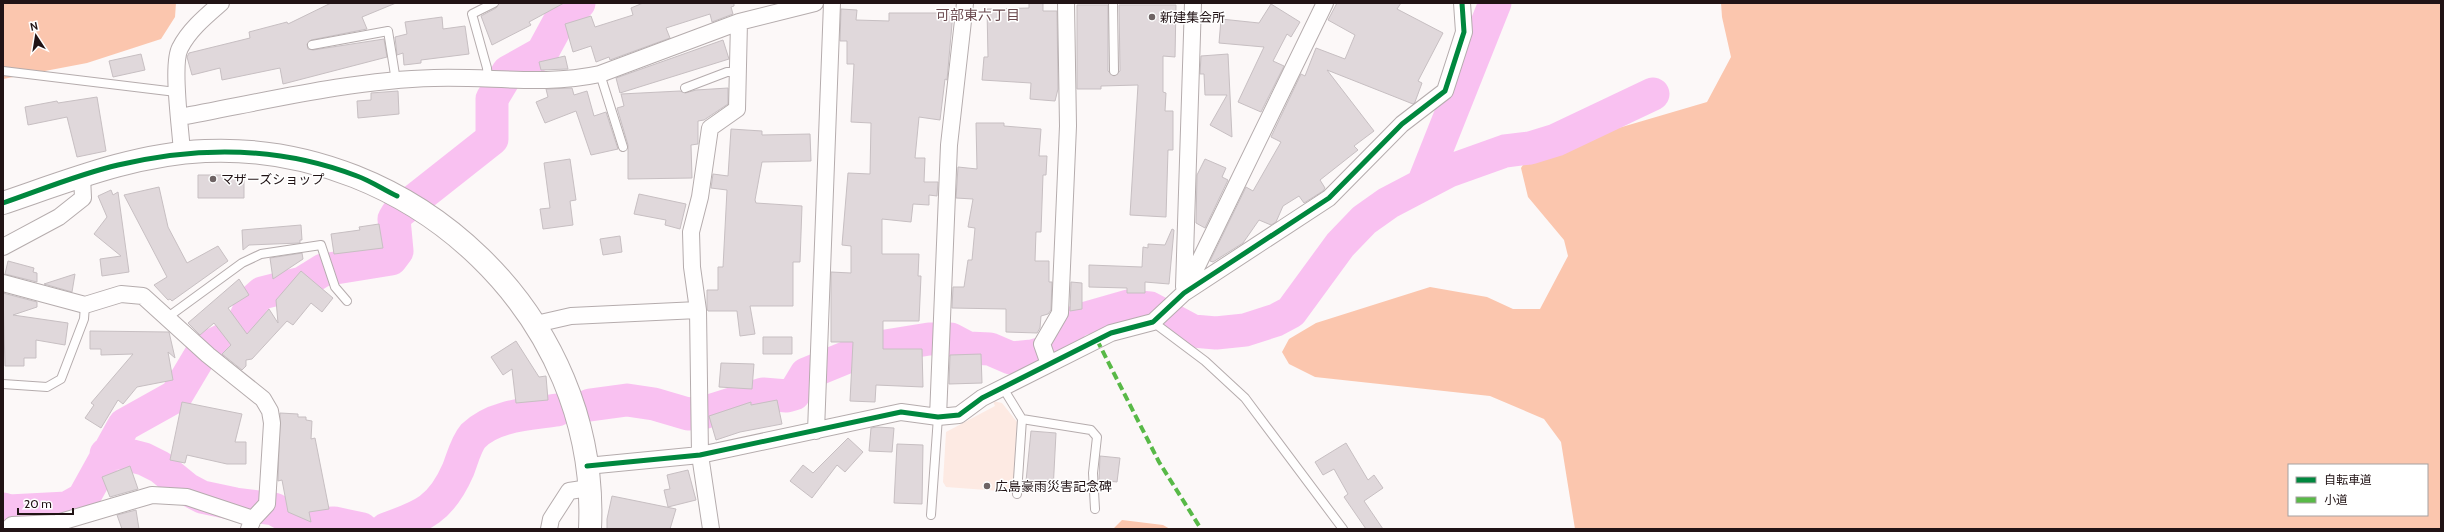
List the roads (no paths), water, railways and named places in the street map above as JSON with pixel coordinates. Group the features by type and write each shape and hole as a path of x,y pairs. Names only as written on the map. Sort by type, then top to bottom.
{"street":[{"path":"182,153 180,117 176,92 179,50 202,18 221,3"},
{"path":"180,117 314,92 396,81 434,78 500,80 578,79 600,74 739,22 815,3"},
{"path":"816,431 832,3"},
{"path":"938,417 940,337 949,145 965,3"},
{"path":"1046,356 1042,344 1060,313 1068,126 1066,3"},
{"path":"1184,293 1193,3"},
{"path":"1184,293 1325,3"},
{"path":"588,466 700,455 901,412 938,417 959,415 982,398 1003,388 1046,356 1159,317 1184,293 1329,198 1402,124 1445,92 1464,32 1462,3"},
{"path":"712,529 700,455 698,310 692,267 691,232 700,197 710,128 737,109 739,22"},
{"path":"3,203 117,165 182,153 205,151 254,152 302,159 357,176 397,196 461,238 508,286 536,324 561,373 580,429 588,466 590,529"},
{"path":"3,247 59,217 83,198 82,176"},
{"path":"3,283 85,305 121,294 143,296 168,317 203,351 263,399 270,411 272,423 257,516 187,497 152,495 57,523 12,525 8,529"},
{"path":"536,324 571,316 698,310"},
{"path":"550,529 551,519 569,491 589,488"}],"lane":[{"path":"494,3 472,14 487,68 500,80"},
{"path":"1113,3 1114,71"},
{"path":"312,45 388,31 396,81"},
{"path":"3,71 176,92"},
{"path":"685,88 727,72 738,72"},
{"path":"600,74 623,147"},
{"path":"168,317 242,262 260,254 321,245 327,260 329,273 335,287 347,301"},
{"path":"3,384 47,387 61,379 84,319 85,305"},
{"path":"1159,317 1205,362 1245,398 1343,529"},
{"path":"1003,388 1022,419 1017,494"},
{"path":"932,514 938,417"},
{"path":"1022,419 1091,430 1097,438 1093,473 1095,509"}],"waterway":[{"path":"3,509 9,511 67,508 83,499 124,425 176,396 204,349 239,332 253,301 262,293 302,283 323,270 391,259 397,251 394,219 397,214 492,139 492,99 508,72 542,53 561,18 579,3"},
{"path":"1423,184 1495,3"},
{"path":"590,405 627,400 654,404 688,414 706,412 763,394 787,396 794,394 806,374 867,349 929,339 951,339 968,348 990,349 1011,358 1032,356 1053,350 1073,324 1079,320 1128,306 1150,308 1193,331 1216,333 1245,330 1276,320 1291,312 1340,245 1364,220 1388,203 1449,171 1505,151 1530,148 1556,140 1653,94"},
{"path":"386,529 421,515 438,502 452,483 471,439 481,429 512,417 557,410"},
{"path":"106,454 121,453 144,459 160,467 187,489 202,497 235,504 274,509 294,520 306,524 334,523 362,529"}],"place":[{"name":"新建集会所","path":"1152,17"},
{"name":"マザーズショップ","path":"213,179"},
{"name":"広島豪雨災害記念碑","path":"987,486"}],"district":[{"name":"可部東六丁目","path":"978,15"}]}
